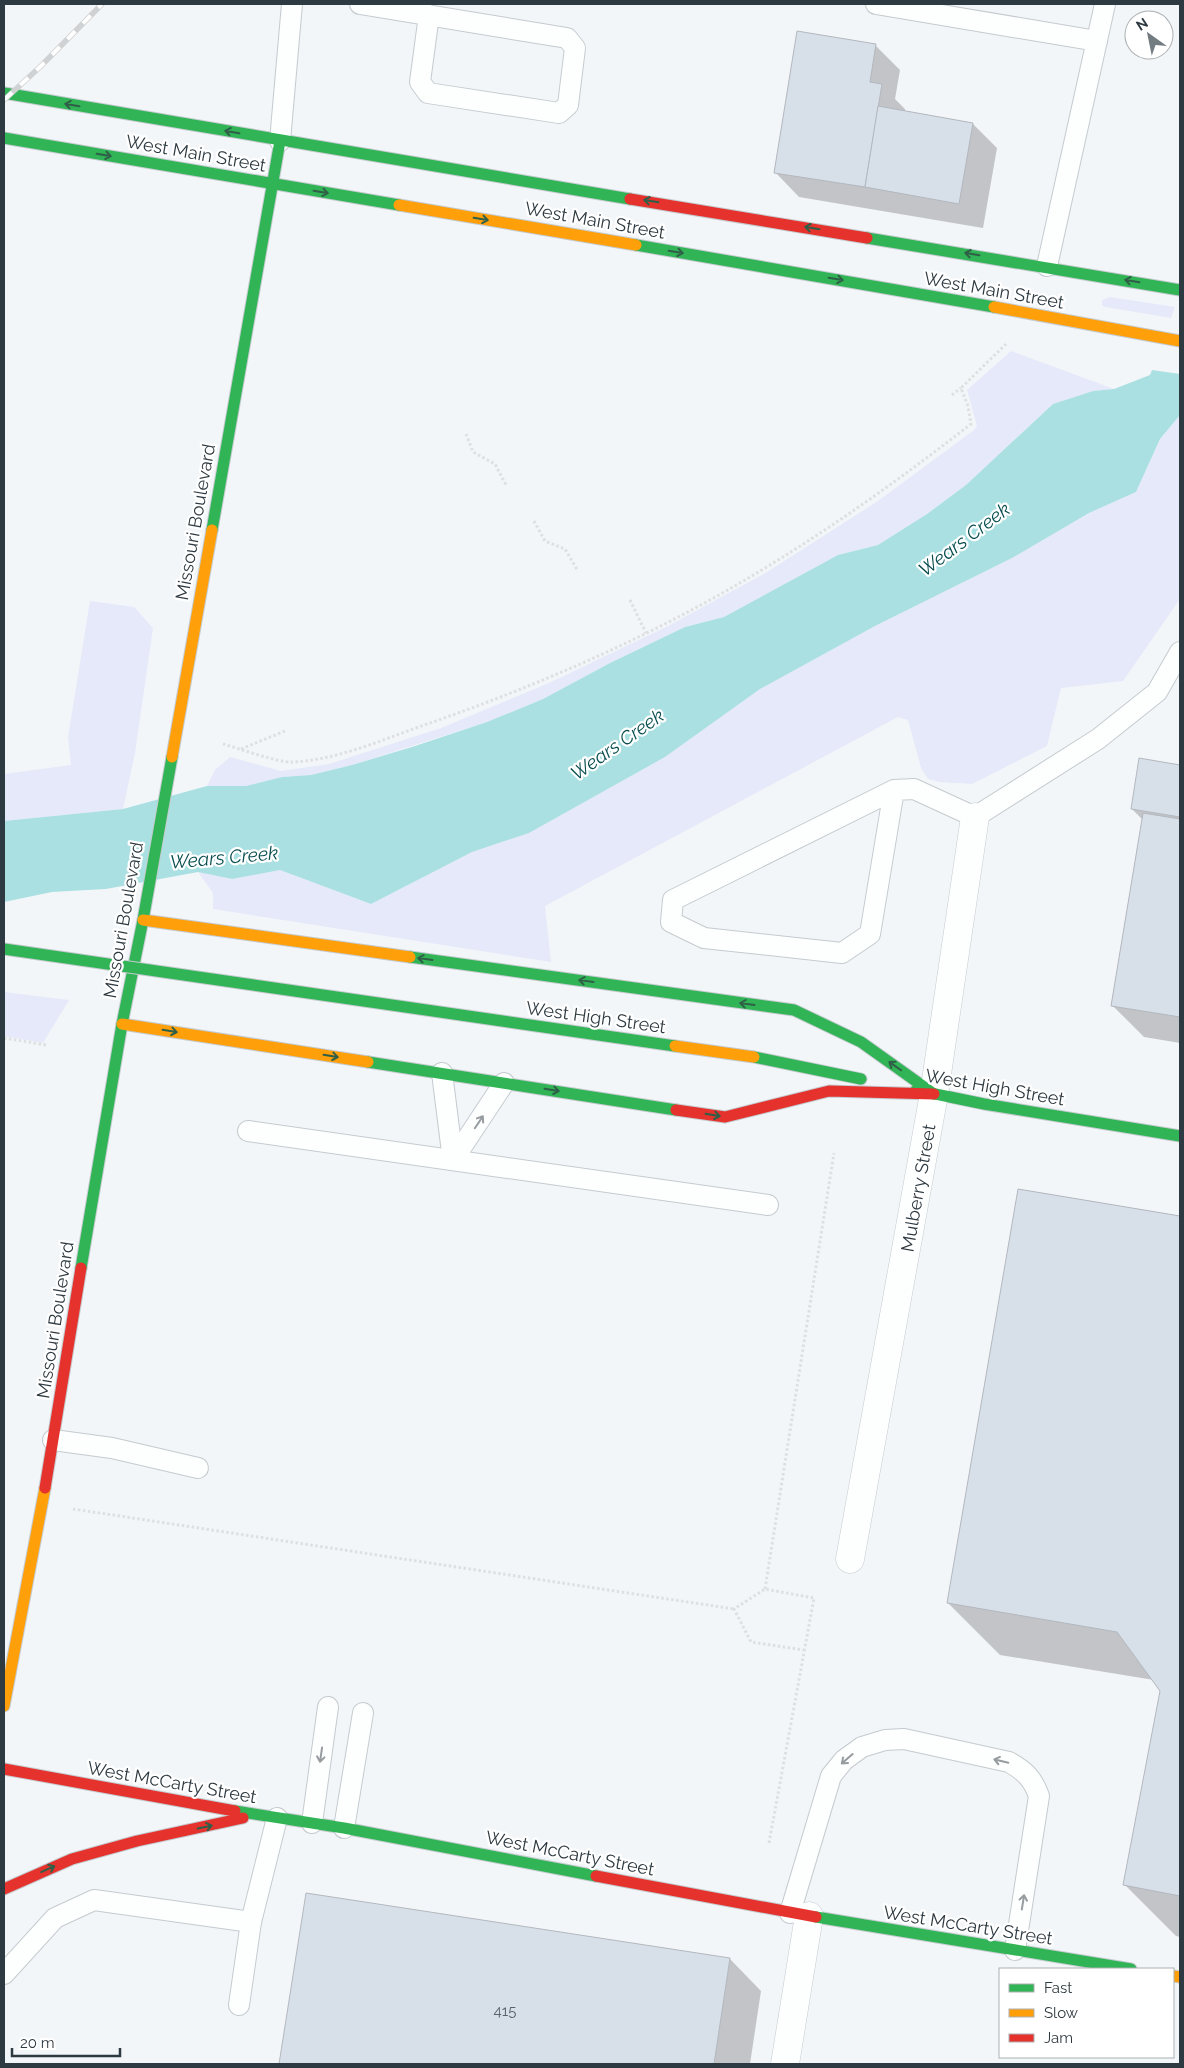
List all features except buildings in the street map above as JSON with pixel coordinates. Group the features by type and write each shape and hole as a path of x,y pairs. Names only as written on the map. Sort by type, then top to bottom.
{"street":[{"name":"West Main Street","path":"4,93 280,141 1047,266 1180,290"},
{"name":"West Main Street","path":"4,138 796,272 1180,340"},
{"name":"Missouri Boulevard","path":"4,1706 53,1440 122,1024 143,920 168,768 280,141"},
{"name":"Mulberry Street","path":"850,1558 934,1094 975,817"},
{"path":"143,920 794,1010 860,1042 934,1094"},
{"name":"West High Street","path":"4,949 754,1058 934,1094 1180,1136"},
{"path":"122,1024 725,1117 829,1091 934,1094"},
{"name":"West McCarty Street","path":"4,1769 267,1817 344,1828 799,1915 1125,1968"},
{"path":"4,1890 72,1859 137,1841 267,1817"},
{"path":"785,2064 799,1915"}],"lane":[{"path":"280,141 292,4"},
{"path":"360,4 428,15 567,38 575,48 568,105 560,113 428,93 420,82 428,15"},
{"path":"876,4 1096,41"},
{"path":"1047,266 1105,4"},
{"path":"894,790 870,934 842,953 704,938 671,922 673,900 894,790 914,789 975,817 1098,740 1157,692 1179,655"},
{"path":"442,1073 453,1160"},
{"path":"453,1160 504,1083"},
{"path":"248,1130 768,1205"},
{"path":"53,1440 112,1448 198,1468"},
{"path":"312,1823 328,1707"},
{"path":"344,1828 363,1713"},
{"path":"799,1915 831,1776 844,1760 862,1747 885,1740 904,1739 1009,1762 1024,1770 1034,1782 1039,1796 1015,1950"},
{"path":"239,2005 267,1817"},
{"path":"4,1974 55,1918 94,1900 251,1922"}],"path":[{"path":"952,395 1012,338"},
{"path":"223,744 290,763 339,754 472,708 553,677 646,633 699,606 877,496 971,424 968,406 961,388"},
{"path":"466,434 474,452 495,464 506,485"},
{"path":"534,521 545,541 565,549 578,571"},
{"path":"630,600 646,633"},
{"path":"241,749 285,731"},
{"path":"4,1038 46,1044"},
{"path":"766,1589 834,1153"},
{"path":"100,1513 734,1609 766,1589 814,1598 769,1843"},
{"path":"734,1609 752,1642 804,1650"}],"shaded area":[{"path":"1110,297 1175,307 1171,318 1102,305 1102,300"},
{"path":"1011,351 1114,389 1093,391 1053,404 966,485 927,514 878,545 838,555 724,617 685,627 610,663 543,699 487,722 352,765 311,775 282,777 246,786 207,786 215,770 230,757 281,771 329,764 441,728 549,683 668,626 767,572 878,501 974,430 977,426 967,390"},
{"path":"1180,415 1180,599 1123,681 1061,688 1047,746 972,784 940,782 928,779 921,768 908,720 898,717 545,906 551,962 213,909 213,893 198,872 232,879 280,870 371,904 472,852 529,833 665,757 760,689 875,626 1012,558 1089,513 1136,492 1160,439"},
{"path":"90,601 134,607 153,628 135,753 123,809 4,821 4,774 71,765 68,737"},
{"path":"4,992 69,1000 43,1043 4,1036"}],"water":[{"name":"Wears Creek","path":"1152,370 1180,374 1180,415 1160,439 1136,492 1089,513 1012,558 875,626 760,689 665,757 529,833 472,852 371,904 280,870 232,879 198,872 106,889 52,892 4,902 4,821 123,809 207,786 246,786 282,777 311,775 352,765 487,722 543,699 610,663 685,627 724,617 838,555 878,545 927,514 966,485 1053,404 1093,391 1114,389 1150,375"}],"railway":[{"path":"4,100 41,66 102,4"}],"traffic: fast":[{"path":"4,93 630,199"},
{"path":"4,138 399,205"},
{"path":"212,530 280,141"},
{"path":"867,238 1180,290"},
{"path":"636,245 994,307"},
{"path":"81,1268 122,1024 172,757"},
{"path":"4,949 675,1046"},
{"path":"410,957 794,1010 861,1042 934,1094"},
{"path":"754,1057 861,1079"},
{"path":"368,1062 676,1110"},
{"path":"916,1090 984,1104 1180,1136"},
{"path":"235,1811 344,1828 596,1876"},
{"path":"816,1917 1125,1968"}],"traffic: slow":[{"path":"399,205 636,245"},
{"path":"994,307 1180,341"},
{"path":"172,757 212,530"},
{"path":"143,920 410,957"},
{"path":"122,1024 368,1062"},
{"path":"675,1046 754,1057"},
{"path":"4,1706 45,1488"},
{"path":"1174,1976 1180,1977"}],"traffic: jam":[{"path":"630,199 867,238"},
{"path":"676,1110 725,1117 829,1091 934,1094"},
{"path":"45,1488 81,1268"},
{"path":"4,1769 235,1811"},
{"path":"4,1889 72,1859 137,1841 243,1818"},
{"path":"596,1876 816,1917"}]}
